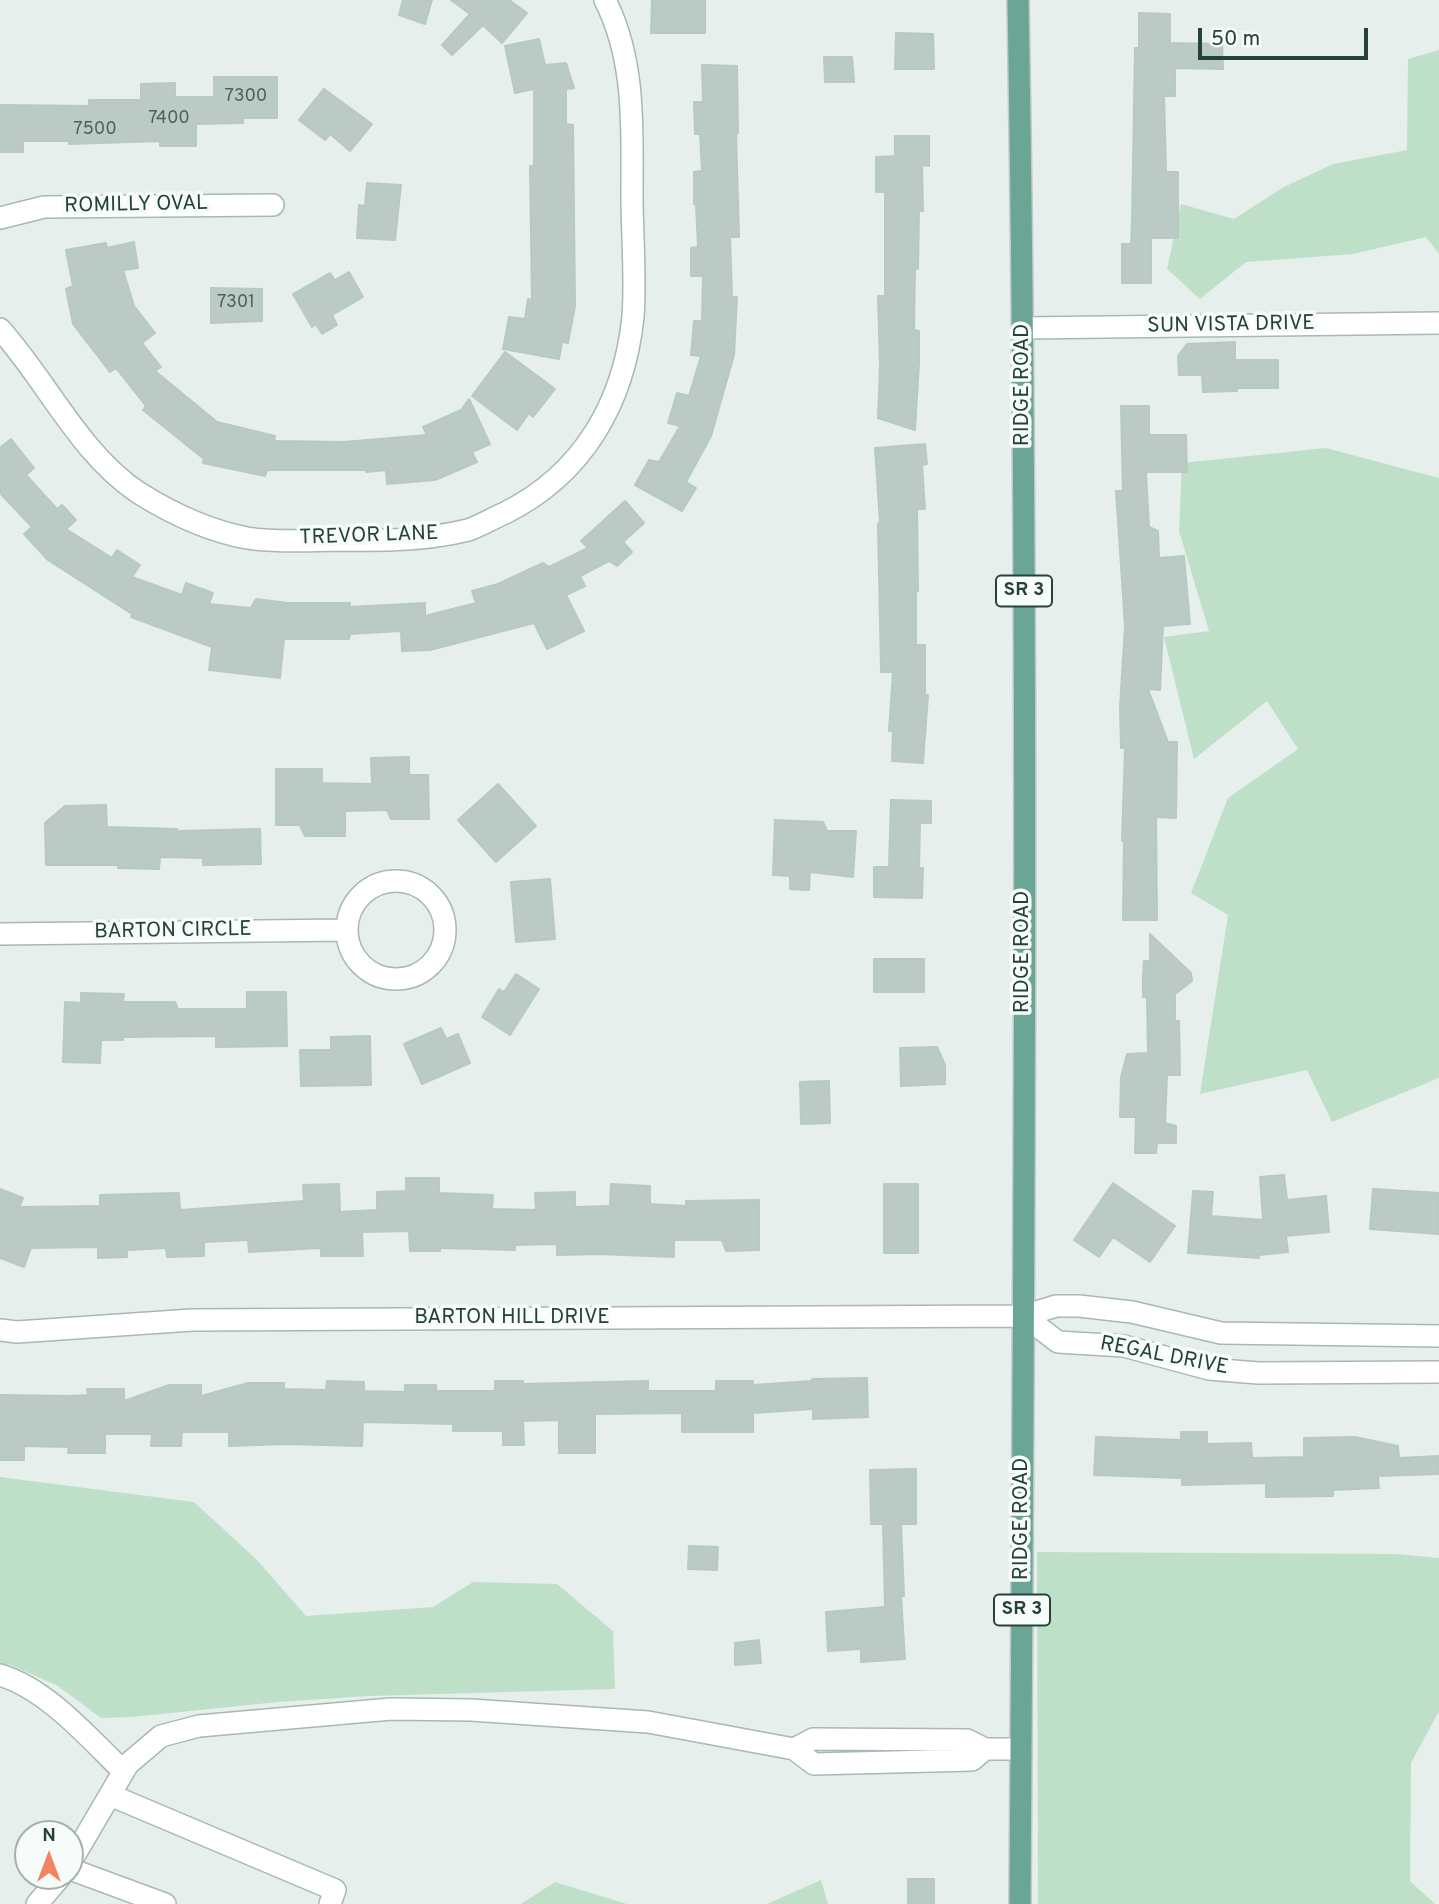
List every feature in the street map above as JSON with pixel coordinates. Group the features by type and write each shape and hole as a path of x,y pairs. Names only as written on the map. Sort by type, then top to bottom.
{"main road":[{"name":"RIDGE ROAD","path":"1018,0 1024,328 1024,1316 1020,1904"}],"street":[{"name":"TREVOR LANE","path":"0,329 21,352 82,437 108,467 138,492 208,527 247,538 390,541 432,538 472,529 527,502 562,473 586,447 616,395 627,355 633,316 632,98 625,54 605,0"},
{"name":"ROMILLY OVAL","path":"0,218 44,207 273,205"},
{"name":"SUN VISTA DRIVE","path":"1024,328 1439,323"},
{"path":"396,881 411,883 425,890 436,901 445,930 442,947 433,961 420,972 404,978 387,978 371,972 358,961 349,947 346,930 356,901 367,890 380,883 396,881"},
{"name":"BARTON CIRCLE","path":"0,934 346,930"},
{"name":"REGAL DRIVE","path":"1024,1316 1056,1306 1079,1306 1132,1312 1221,1333 1439,1336"},
{"name":"BARTON HILL DRIVE","path":"0,1330 17,1332 192,1320 1024,1316"},
{"name":"REGAL DRIVE","path":"1024,1316 1058,1342 1124,1346 1209,1369 1258,1373 1439,1372"},
{"path":"1336,1335 1336,1372"},
{"path":"0,1675 19,1680 69,1718 123,1771"},
{"path":"84,1841 128,1764 161,1736 199,1726 391,1709 471,1710 648,1722 794,1749 813,1739 967,1740 985,1749 1021,1749"},
{"path":"110,1794 335,1890 330,1904"},
{"path":"84,1872 165,1904"},
{"path":"37,1904 49,1890"}],"green space":[{"path":"1439,50 1439,254 1426,237 1353,254 1246,262 1200,299 1167,269 1181,204 1234,219 1282,188 1333,164 1407,150 1408,59"},
{"path":"1326,448 1439,478 1439,1078 1332,1122 1307,1070 1200,1094 1228,915 1191,893 1228,798 1298,749 1267,701 1194,759 1164,637 1209,631 1179,531 1182,463"},
{"path":"0,1477 194,1502 258,1561 306,1616 433,1607 473,1582 557,1584 613,1631 615,1689 369,1696 101,1718 58,1686 11,1665 0,1664"},
{"path":"1037,1552 1396,1554 1439,1558 1439,1711 1411,1763 1410,1881 1435,1904 1038,1904"},
{"path":"821,1880 828,1904 767,1904"},
{"path":"555,1882 627,1904 521,1904"}],"building":[{"path":"403,0 432,0 425,24 399,15"},
{"path":"451,0 509,0 527,13 502,43 483,25 452,55 442,45 470,14"},
{"path":"652,0 705,0 705,33 651,33"},
{"path":"1139,13 1170,14 1170,43 1222,44 1223,69 1175,68 1175,96 1164,96 1166,172 1178,172 1178,238 1151,238 1151,283 1122,283 1122,244 1131,244 1135,48 1139,48"},
{"path":"896,33 933,34 934,69 895,69"},
{"path":"539,39 545,65 566,63 574,88 566,89 566,124 573,125 575,306 568,343 562,342 559,359 503,349 509,317 525,319 528,299 532,300 530,166 534,166 534,89 515,93 505,46"},
{"path":"824,57 852,57 854,82 825,82"},
{"path":"702,65 737,66 739,237 730,237 732,297 737,297 734,355 711,436 686,482 696,488 682,511 635,485 649,460 659,462 680,426 668,423 677,393 689,396 701,356 691,355 694,321 702,321 703,276 691,276 691,248 698,247 694,172 702,171 700,134 695,134 694,102 703,102"},
{"path":"214,77 277,77 277,118 243,118 243,123 196,124 196,146 160,146 160,141 69,144 69,141 23,141 23,152 0,152 0,105 89,106 89,100 141,100 141,84 175,83 175,97 214,97"},
{"path":"324,89 372,124 350,151 330,134 325,140 299,120"},
{"path":"895,136 929,136 929,166 922,165 923,211 919,210 918,269 915,268 914,330 919,331 919,363 915,430 878,418 878,296 885,296 885,192 876,192 876,157 895,156"},
{"path":"367,183 401,185 395,240 357,238 359,205 365,206"},
{"path":"134,242 138,268 123,270 134,306 155,333 142,343 161,367 155,371 217,422 275,436 274,441 344,442 427,435 423,427 461,410 469,399 490,444 472,452 477,462 435,480 387,484 386,470 267,470 265,476 203,463 204,459 143,410 146,406 116,368 110,372 73,324 66,289 73,286 66,250 106,243 107,248"},
{"path":"349,272 363,297 332,315 337,325 322,334 316,324 312,327 293,294 330,273 335,280"},
{"path":"211,288 262,289 262,321 211,323"},
{"path":"1235,342 1235,360 1278,360 1278,388 1237,388 1237,391 1203,392 1202,375 1179,375 1178,356 1187,344"},
{"path":"505,352 555,389 533,417 529,413 517,430 472,396"},
{"path":"1121,406 1149,406 1149,435 1186,435 1187,472 1146,472 1149,527 1158,531 1159,558 1184,556 1190,624 1163,626 1160,690 1148,689 1168,742 1177,742 1176,818 1156,817 1157,920 1123,920 1125,748 1121,748 1120,707 1125,626 1116,491 1123,491"},
{"path":"11,439 34,468 26,475 57,509 62,505 76,520 66,529 112,558 117,550 140,565 132,577 182,595 186,583 213,593 209,604 251,608 256,599 288,603 350,603 350,607 425,603 425,616 476,603 472,591 498,584 543,563 549,567 588,548 581,541 625,501 644,523 623,542 632,552 617,566 609,561 580,576 585,586 566,595 584,631 547,649 534,623 430,650 402,651 401,631 350,634 349,639 284,639 280,678 209,670 212,647 131,617 132,614 48,560 24,534 32,527 0,493 0,448"},
{"path":"925,444 927,464 922,465 925,509 917,509 916,591 916,645 925,645 925,695 928,695 923,763 892,761 893,731 889,731 893,672 881,672 880,523 875,448"},
{"path":"409,757 409,775 428,775 429,819 391,819 387,810 345,811 345,836 305,836 300,825 276,825 276,769 322,769 322,783 372,784 371,758"},
{"path":"498,784 536,826 496,862 458,820"},
{"path":"891,800 931,801 931,823 920,823 919,868 923,868 922,898 874,897 874,867 889,867"},
{"path":"106,805 107,827 177,831 260,829 261,864 203,865 203,858 160,857 159,869 118,868 118,865 46,865 45,823 65,806"},
{"path":"775,820 823,822 827,831 856,831 853,877 810,872 809,890 790,889 790,876 773,875"},
{"path":"550,879 555,939 516,942 511,882"},
{"path":"1150,934 1191,973 1192,981 1175,994 1175,1021 1179,1021 1180,1075 1167,1075 1165,1123 1176,1126 1176,1143 1157,1143 1156,1153 1135,1153 1136,1117 1120,1117 1121,1077 1127,1054 1148,1053 1147,997 1143,997 1143,975 1144,961 1150,961"},
{"path":"874,959 924,959 924,992 874,992"},
{"path":"516,974 539,989 510,1035 482,1017 499,989 504,992"},
{"path":"247,992 286,992 287,1046 216,1047 216,1036 123,1037 123,1040 101,1040 100,1063 63,1062 65,1002 81,1003 81,993 124,994 123,1002 175,1002 178,1009 247,1009"},
{"path":"441,1028 446,1039 458,1034 470,1063 422,1084 404,1044"},
{"path":"370,1036 371,1085 301,1086 300,1050 331,1050 331,1037"},
{"path":"937,1047 945,1065 945,1084 901,1086 900,1048"},
{"path":"829,1081 830,1123 801,1124 800,1082"},
{"path":"1284,1175 1287,1200 1326,1196 1329,1232 1286,1236 1288,1252 1259,1255 1259,1258 1188,1253 1193,1191 1213,1192 1211,1216 1263,1220 1260,1177"},
{"path":"406,1178 439,1178 439,1193 493,1195 492,1209 536,1210 535,1193 575,1192 575,1207 610,1206 611,1184 650,1186 650,1204 686,1206 686,1201 759,1200 759,1250 726,1251 722,1240 674,1240 674,1257 557,1255 557,1244 515,1245 515,1250 440,1248 440,1251 410,1251 409,1231 362,1232 363,1256 321,1256 321,1248 249,1252 248,1240 204,1242 204,1256 167,1257 166,1248 127,1250 127,1257 98,1258 98,1247 31,1248 24,1267 0,1258 0,1189 23,1198 19,1207 100,1206 100,1195 179,1193 180,1210 304,1201 303,1185 339,1184 340,1212 377,1210 377,1192 406,1191"},
{"path":"1113,1183 1175,1226 1150,1262 1113,1237 1099,1257 1074,1240"},
{"path":"884,1184 918,1184 918,1253 884,1253"},
{"path":"1373,1189 1439,1193 1439,1234 1370,1229"},
{"path":"867,1378 868,1417 813,1419 813,1409 753,1413 753,1432 682,1432 682,1413 595,1414 595,1453 559,1453 559,1420 523,1421 524,1445 503,1445 503,1431 453,1431 453,1424 363,1422 362,1446 229,1446 229,1432 182,1432 181,1446 151,1446 152,1434 105,1434 105,1453 68,1453 69,1447 24,1446 24,1460 0,1460 0,1395 69,1396 88,1395 87,1389 124,1389 124,1401 169,1385 201,1385 201,1396 248,1383 284,1383 284,1389 326,1390 327,1381 364,1382 364,1391 405,1392 405,1385 436,1385 436,1391 495,1391 495,1381 523,1381 523,1384 648,1381 648,1391 716,1391 716,1381 753,1381 753,1385 812,1379"},
{"path":"1181,1432 1207,1432 1207,1444 1251,1443 1252,1458 1304,1457 1304,1438 1355,1437 1398,1446 1399,1458 1439,1456 1439,1474 1378,1476 1379,1488 1333,1490 1333,1496 1266,1497 1266,1483 1182,1485 1182,1478 1094,1475 1096,1437 1181,1440"},
{"path":"916,1469 916,1524 901,1524 904,1596 901,1596 905,1659 861,1662 861,1649 828,1651 826,1612 885,1607 883,1524 871,1524 870,1470"},
{"path":"689,1546 718,1547 717,1570 688,1569"},
{"path":"759,1640 761,1663 735,1665 735,1643"},
{"path":"908,1879 934,1879 934,1904 908,1904"}]}
